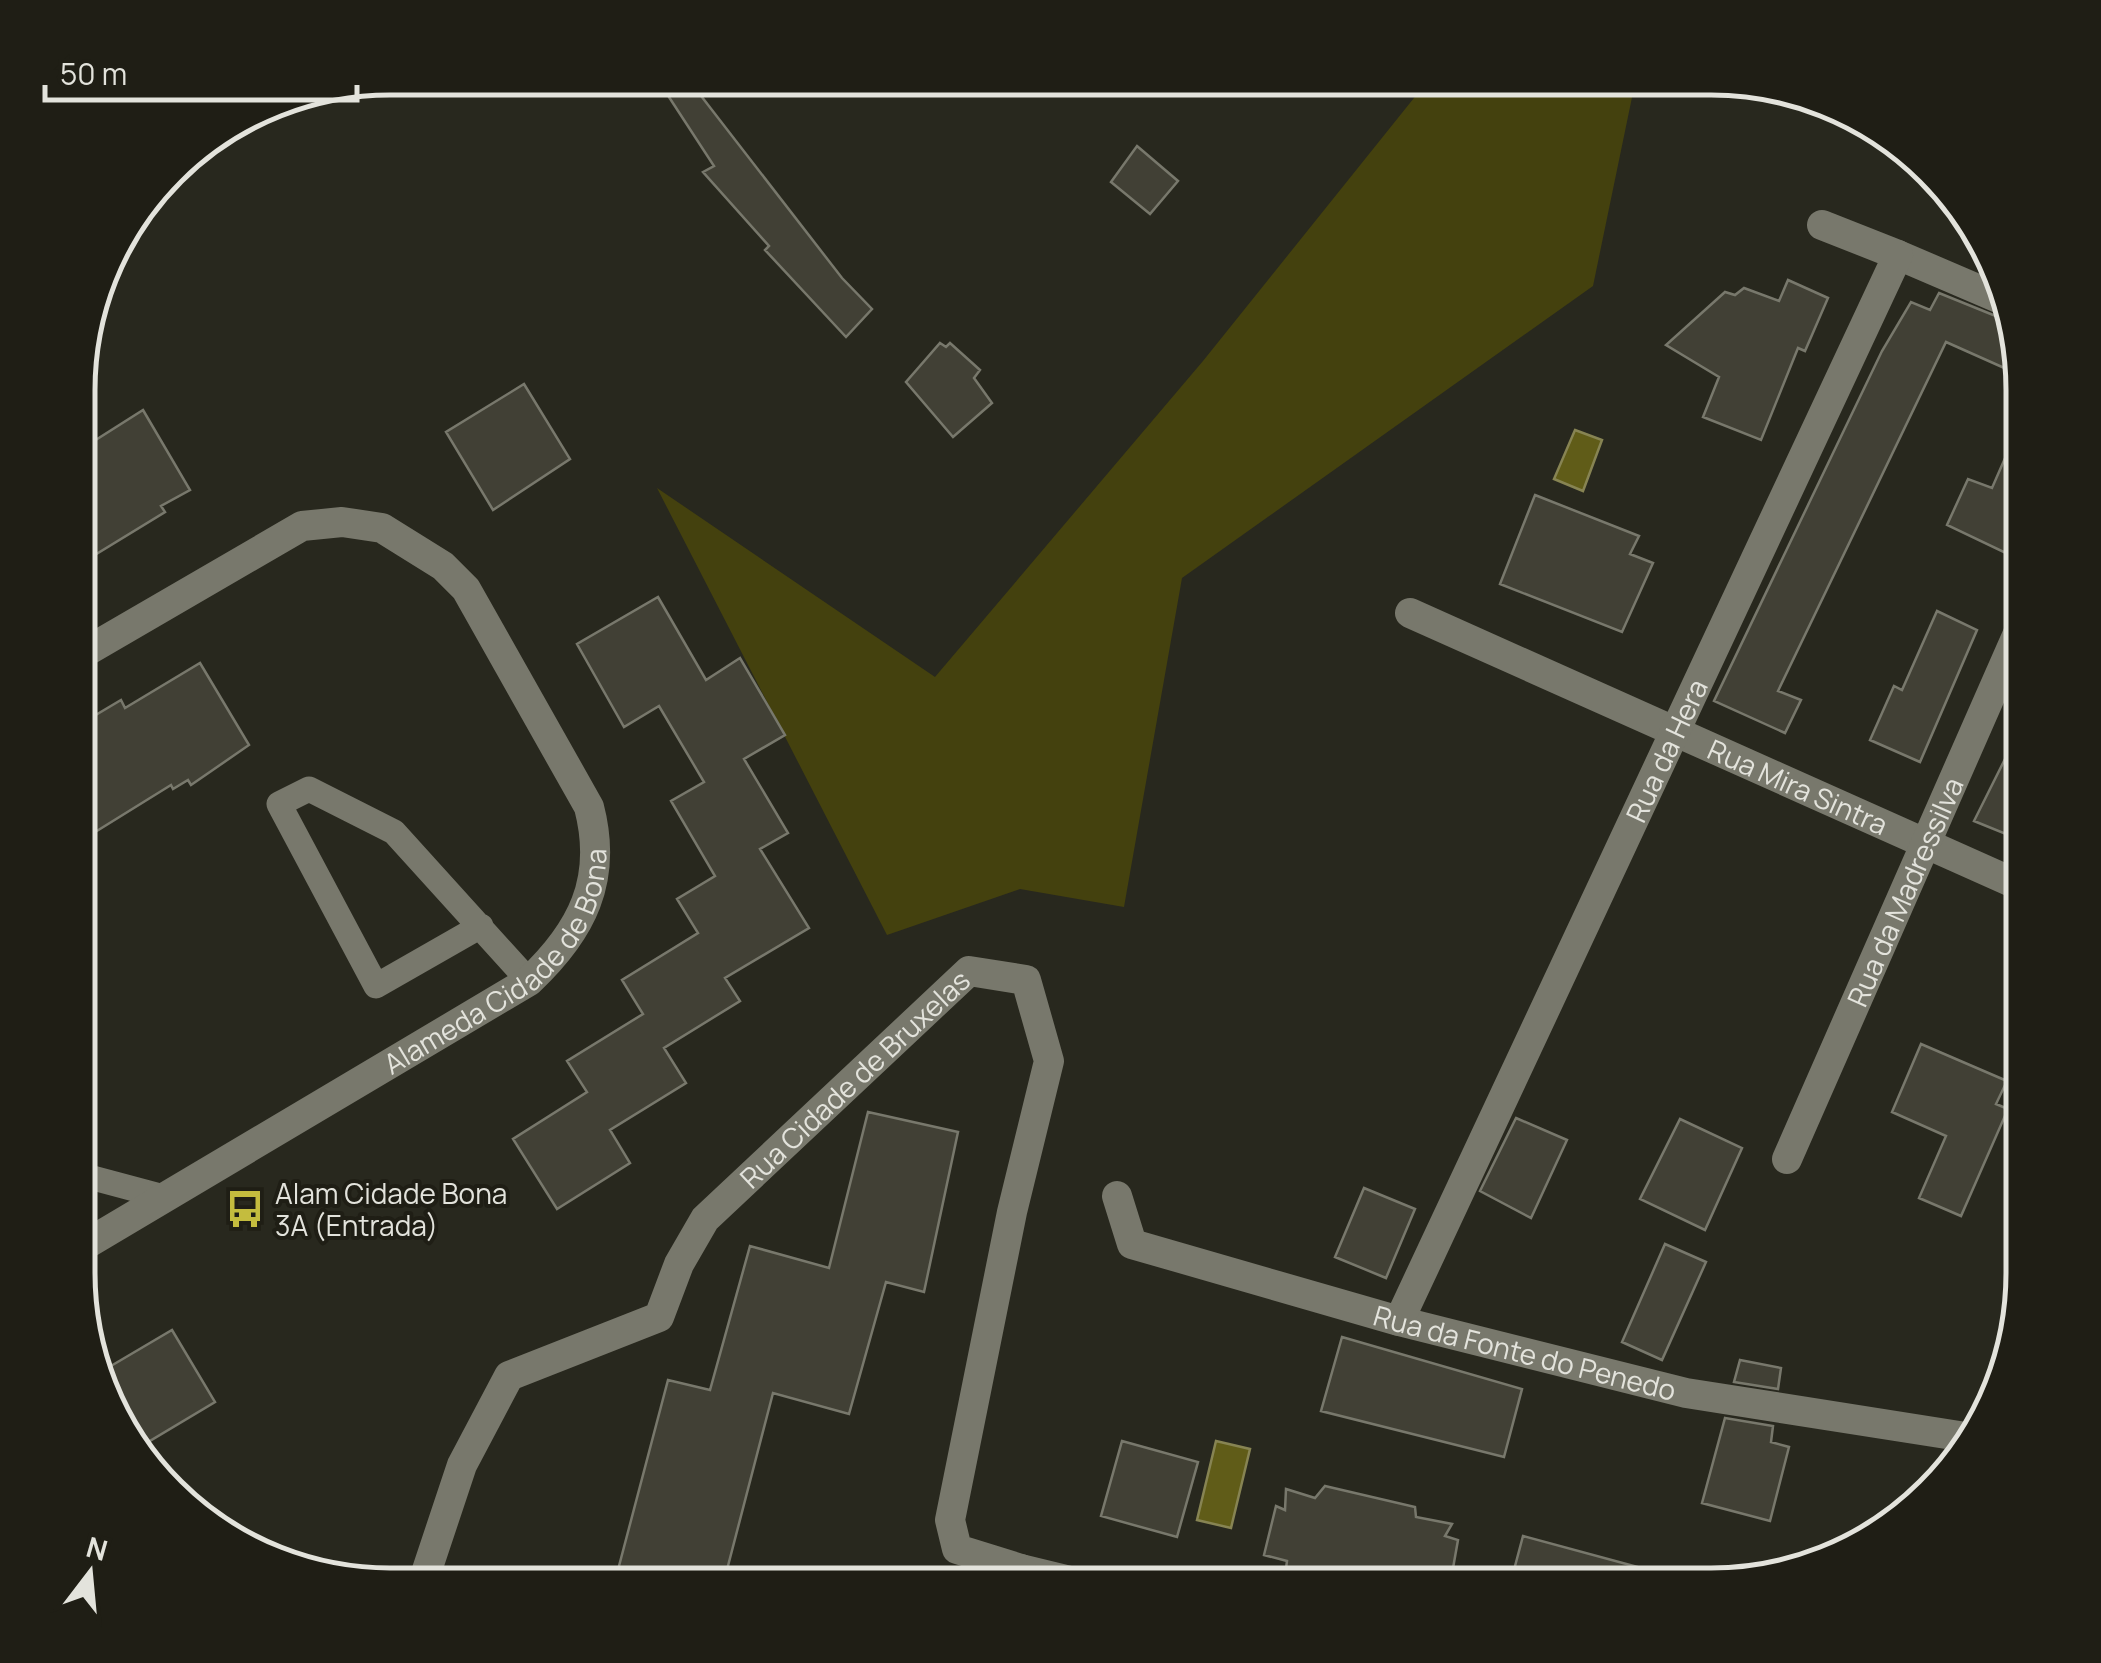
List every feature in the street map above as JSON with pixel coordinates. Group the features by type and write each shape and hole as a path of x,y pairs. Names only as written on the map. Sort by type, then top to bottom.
{"street":[{"path":"1822,225 1990,294"},
{"name":"Rua da Hera","path":"1399,1321 1898,255"},
{"name":"Alameda Cidade de Bona","path":"95,646 302,526 342,522 382,528 413,543 466,589 588,808 596,836 596,863 577,928 529,980 96,1238"},
{"name":"Rua Mira Sintra","path":"1410,614 2005,880"},
{"name":"Rua da Madressilva","path":"1787,1159 2006,662"},
{"name":"Rua Cidade de Bruxelas","path":"428,1567 462,1465 509,1376 659,1317 679,1264 706,1219 969,972 1026,980 1048,1061 1012,1212 950,1520 957,1549 999,1567"},
{"name":"Rua da Fonte do Penedo","path":"1117,1196 1132,1244 1399,1321 1686,1393 1957,1436"}],"lane":[{"path":"481,926 376,986 280,804 309,790 394,832 481,926 529,980"},
{"path":"96,1179 164,1197"}],"shaded area":[{"path":"1416,96 1632,96 1593,286 1182,578 1124,907 1020,889 887,935 657,488 935,677 1203,361"},
{"path":"1575,430 1602,440 1583,491 1554,479"},
{"path":"1216,1441 1250,1449 1231,1528 1197,1520"}],"building":[{"path":"668,95 701,95 842,278 872,309 846,337 765,250 769,246 703,172 714,166"},
{"path":"1137,146 1178,181 1150,214 1111,182"},
{"path":"1788,280 1828,298 1805,351 1798,348 1761,440 1703,417 1719,377 1666,345 1725,292 1735,295 1744,288 1779,301"},
{"path":"1939,293 1996,316 2005,368 1946,342 1778,691 1801,700 1785,733 1714,701 1882,351 1911,302 1930,310"},
{"path":"940,343 946,347 950,343 980,370 974,378 992,403 953,437 906,382"},
{"path":"524,384 570,459 493,510 446,432"},
{"path":"143,410 190,490 161,506 165,512 95,555 95,440"},
{"path":"2006,456 2006,553 1947,525 1968,479 1992,488"},
{"path":"1535,495 1639,536 1630,554 1653,563 1622,632 1500,584"},
{"path":"658,597 706,680 740,658 785,735 744,759 788,833 760,849 809,928 725,978 740,1001 664,1048 686,1083 610,1130 630,1163 557,1209 513,1139 587,1092 567,1061 643,1014 622,980 698,933 677,899 715,876 671,801 704,782 659,706 624,727 577,644"},
{"path":"1937,611 1977,630 1920,762 1870,740 1894,686 1902,690"},
{"path":"200,663 249,745 191,785 188,780 173,789 171,785 95,832 95,715 121,700 125,708"},
{"path":"2006,758 2006,834 1974,821"},
{"path":"1921,1044 2005,1080 1996,1104 2005,1108 2005,1115 1961,1216 1919,1198 1946,1136 1892,1112"},
{"path":"868,1112 958,1132 924,1292 886,1282 849,1414 773,1393 728,1567 619,1567 668,1380 710,1390 750,1246 829,1268"},
{"path":"1516,1118 1567,1140 1531,1218 1480,1191"},
{"path":"1680,1119 1742,1148 1705,1230 1640,1199"},
{"path":"1364,1188 1415,1209 1386,1278 1335,1257"},
{"path":"1665,1244 1706,1262 1662,1360 1622,1342"},
{"path":"172,1330 215,1402 148,1442 125,1404 110,1366"},
{"path":"1342,1337 1522,1389 1504,1457 1321,1411"},
{"path":"1740,1360 1781,1368 1778,1389 1734,1382"},
{"path":"1725,1418 1773,1426 1771,1442 1789,1447 1770,1521 1702,1503"},
{"path":"1122,1441 1198,1462 1177,1537 1101,1516"},
{"path":"1325,1486 1415,1507 1416,1517 1452,1524 1445,1536 1458,1540 1453,1568 1286,1568 1287,1561 1264,1555 1276,1506 1285,1510 1286,1489 1315,1498"},
{"path":"1523,1536 1641,1568 1515,1568"}],"place":[{"name":"Alam Cidade Bona 3A (Entrada)","path":"245,1209"}]}
